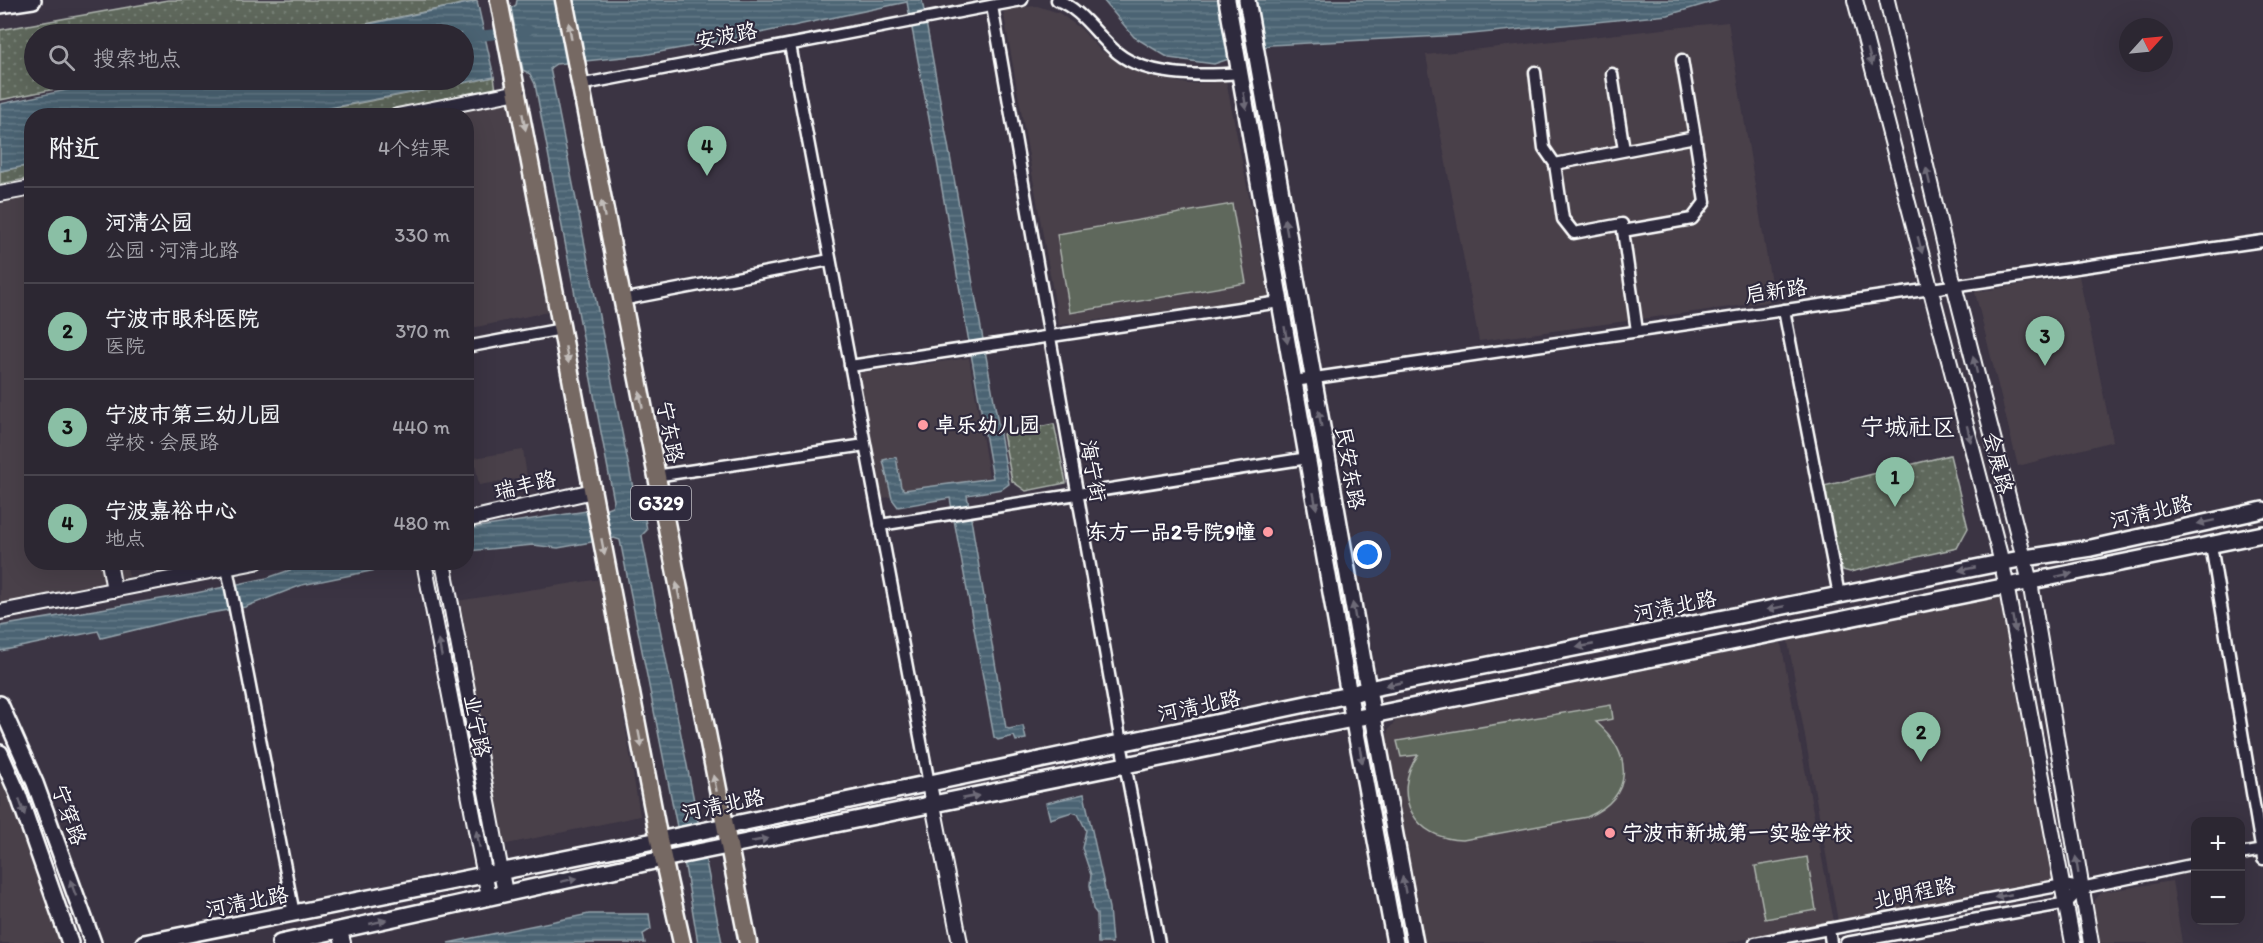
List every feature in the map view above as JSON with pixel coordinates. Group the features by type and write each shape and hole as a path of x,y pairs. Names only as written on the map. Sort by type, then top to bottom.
{"main road":[{"path":"0,6 33,0"},
{"name":"宁东路","path":"564,0 655,476 748,943"},
{"name":"民安东路","path":"1227,0 1395,943"},
{"name":"民安东路","path":"1247,0 1415,943"},
{"path":"500,5 659,840 682,943"},
{"name":"河清北路","path":"144,943 724,827 1349,695 1368,689 2002,562 2091,548 2263,510"},
{"name":"河清北路","path":"280,943 338,937 504,893 663,859 2263,534"},
{"name":"宁穿路","path":"0,704 35,783 93,943"},
{"name":"宁穿路","path":"0,753 18,794 70,943"}],"street":[{"name":"安波路","path":"579,85 1022,0"},
{"path":"1056,0 1065,3 1081,15 1113,50 1133,61 1162,71 1187,74 1208,76 1240,73"},
{"name":"会展路","path":"1856,0 2002,562 2073,943"},
{"name":"会展路","path":"1887,0 1954,285 2025,558 2091,943"},
{"name":"海宁街","path":"992,6 1121,743 1159,943"},
{"path":"790,45 960,943"},
{"path":"1623,231 1692,219 1705,202 1682,60"},
{"path":"1535,72 1544,148 1555,164 1563,219 1574,233 1622,225 1637,331"},
{"path":"1612,74 1624,150"},
{"path":"437,108 518,92"},
{"path":"1555,164 1695,136"},
{"path":"0,194 24,190"},
{"name":"启新路","path":"1294,381 2263,241"},
{"path":"621,300 830,260"},
{"path":"850,366 1280,302"},
{"path":"1785,310 1839,595"},
{"path":"474,346 562,329"},
{"path":"655,476 865,445"},
{"path":"880,525 1308,458"},
{"name":"瑞丰路","path":"474,518 593,491"},
{"path":"2211,545 2263,853 2245,854"},
{"path":"110,570 114,590"},
{"path":"0,612 217,570"},
{"path":"227,570 294,914"},
{"name":"业宁路","path":"426,570 489,897"},
{"name":"业宁路","path":"444,570 504,893"},
{"name":"北明程路","path":"1755,943 2063,885 2081,888 2191,865"},
{"path":"2067,903 2081,888"},
{"name":"北明程路","path":"1846,943 2067,903"},
{"path":"1829,929 1831,943"}],"shaded area":[{"path":"1037,6 1059,13 1081,29 1100,50 1141,74 1188,84 1226,81 1269,297 1059,325 1003,9"},
{"path":"1728,22 1774,301 1479,341 1426,55"},
{"path":"511,98 552,311 474,328 474,108 465,108"},
{"path":"24,195 24,570 128,570 129,577 0,606 0,200"},
{"path":"2079,276 2113,441 2018,466 1975,292"},
{"name":"卓乐幼儿园","path":"969,358 989,477 879,499 857,373"},
{"path":"523,450 527,477 479,485 474,458"},
{"path":"601,579 640,816 502,845 457,601"},
{"path":"2001,597 2054,884 1838,921 1788,641 1866,622"},
{"name":"宁波市新城第一实验学校","path":"1781,643 1834,922 1725,943 1424,943 1387,744 1388,730 1400,716"},
{"path":"0,753 70,943 0,943"},
{"path":"2172,881 2182,943 2098,943 2092,911 2095,900 2102,892"}],"green space":[{"path":"168,0 477,1 365,24 34,24"},
{"path":"24,26 24,90 50,90 0,100 0,30"},
{"path":"494,77 496,90 401,108 333,108 427,90 474,90 474,81"},
{"path":"24,166 24,179 0,184 0,171"},
{"path":"1232,204 1246,283 1070,313 1057,234"},
{"path":"1054,424 1066,483 1026,491 1012,481 1003,434"},
{"path":"1950,455 1968,528 1957,548 1850,572 1842,570 1824,486"},
{"path":"1611,705 1613,719 1596,722 1617,747 1622,760 1621,786 1614,798 1603,808 1587,817 1463,840 1446,838 1431,832 1412,812 1407,799 1406,785 1410,770 1418,755 1401,757 1397,741"},
{"path":"1807,857 1816,910 1765,919 1755,866"}],"water":[{"path":"517,0 922,0 1009,484 1002,489 967,495 1006,728 1023,726 1026,739 1016,741 1014,736 998,740 994,737 950,498 898,507 892,499 883,460 896,457 901,487 904,490 993,478 907,2 736,38 643,55 556,64 550,68 635,498 642,501 647,530 642,535 643,542 722,943 698,943 620,540 614,538 558,548 533,545 474,550 474,528 607,508 612,506 614,501 535,84 530,74 523,70 511,8 516,5"},
{"path":"1103,0 1719,0 1668,15 1461,35 1270,45 1214,64 1169,58 1134,37"},
{"path":"477,1 494,77 474,81 474,24 370,24"},
{"path":"66,90 425,90 329,108 24,108 24,166 0,171 0,104"},
{"path":"290,570 376,570 302,585 245,607 188,617 101,638 98,631 0,651 0,626 196,593 267,578"},
{"path":"1084,794 1109,908 1112,943 1098,943 1097,914 1093,909 1090,885 1091,875 1082,848 1086,830 1078,814 1072,812 1050,819 1046,803"},
{"path":"589,914 649,914 651,929 643,934 645,943 448,943"}],"waterway":[{"path":"474,37 528,30"}],"place":[{"name":"宁波嘉裕中心","path":"707,176"},
{"name":"宁波市第三幼儿园","path":"2045,366"},
{"name":"卓乐幼儿园","path":"923,425"},
{"name":"河清公园","path":"1895,507"},
{"name":"东方一品2号院9幢","path":"1268,532"},
{"name":"宁波市眼科医院","path":"1921,762"},
{"name":"宁波市新城第一实验学校","path":"1610,833"}],"district":[{"name":"宁城社区","path":"1908,427"}]}
